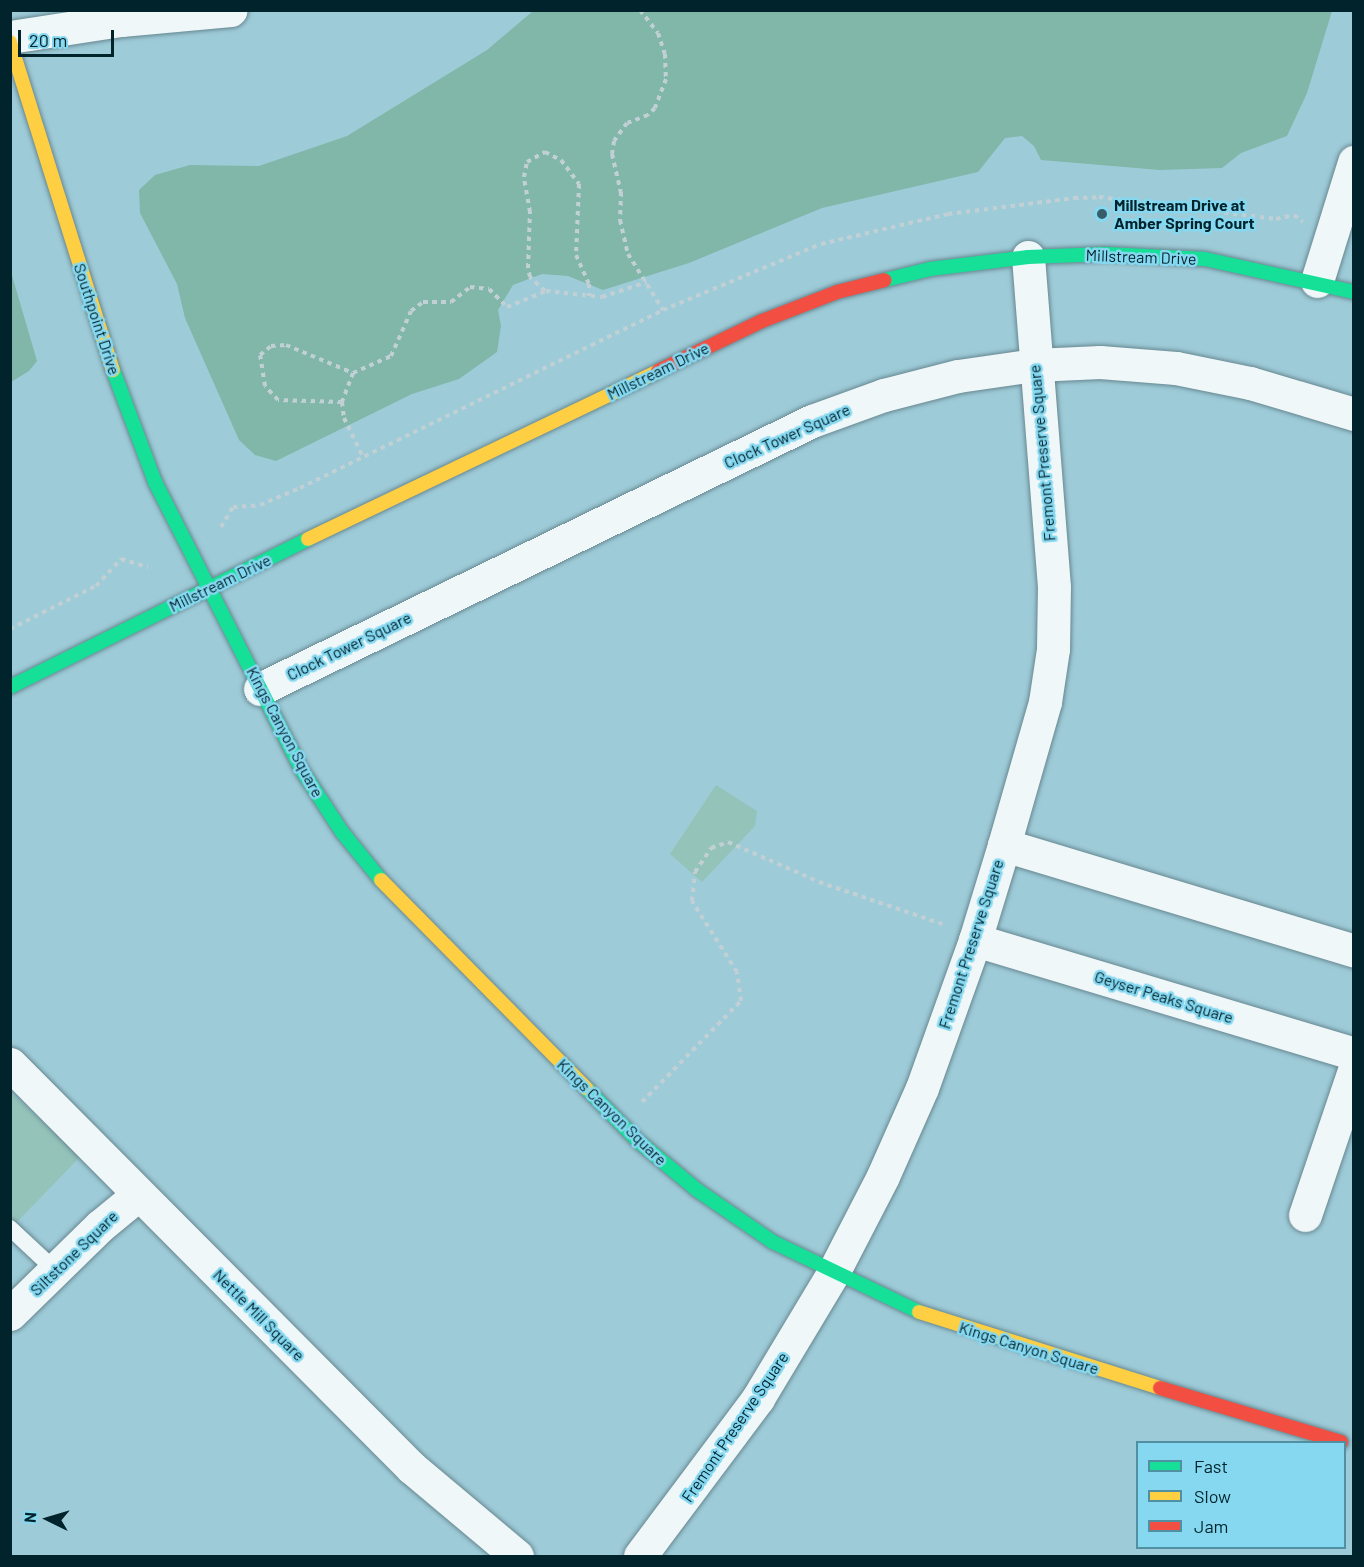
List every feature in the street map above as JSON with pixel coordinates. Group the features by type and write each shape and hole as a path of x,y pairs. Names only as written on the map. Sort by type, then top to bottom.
{"street":[{"path":"10,37 119,15 231,10"},
{"name":"Southpoint Drive","path":"10,42 108,358 155,482 208,587"},
{"path":"1317,281 1353,162"},
{"name":"Millstream Drive","path":"10,687 208,587 762,321 837,292 930,269 1028,257 1106,254 1204,259 1317,281 1353,292"},
{"name":"Fremont Preserve Square","path":"640,1557 758,1398 832,1275 883,1176 922,1088 975,940 1004,845 1045,702 1053,649 1053,588 1034,365 1028,257"},
{"name":"Clock Tower Square","path":"260,689 812,421 884,395 958,376 1034,365 1100,362 1176,368 1250,383 1353,414"},
{"name":"Kings Canyon Square","path":"208,587 307,778 342,832 390,891 638,1141 697,1190 773,1242 832,1275 896,1304 976,1332 1336,1441"},
{"path":"1004,845 1353,951"},
{"name":"Geyser Peaks Square","path":"975,940 1353,1054"},
{"name":"Nettle Mill Square","path":"10,1064 412,1468 517,1557"},
{"path":"1305,1215 1353,1070"},
{"name":"Siltstone Square","path":"10,1314 54,1270 139,1194"}],"lane":[{"path":"10,1228 54,1270"}],"path":[{"path":"640,10 657,33 665,54 666,79 655,108 648,116 627,123 614,141 612,154 621,192 620,220 628,254 663,310"},
{"path":"546,291 530,277 528,268 530,212 524,177 527,162 545,152 561,160 579,184 576,255 589,284 589,296"},
{"path":"363,457 344,418 342,402 353,374 391,356 411,311 423,302 451,302 470,286 489,289 507,307 546,291 589,296 613,295 647,282"},
{"path":"342,402 278,400 265,386 260,355 271,346 286,345 353,374"},
{"path":"10,629 96,586 120,559 148,567"},
{"path":"638,1107 741,1001 737,972 692,901 690,891 695,872 711,848 728,842 819,882 945,925"}],"green space":[{"path":"533,11 1332,11 1307,93 1287,136 1241,153 1222,168 1160,170 1041,160 1034,146 1022,136 1005,138 978,172 822,208 689,263 603,290 568,276 542,274 513,285 498,310 501,326 497,352 459,379 412,394 276,461 255,455 239,440 185,318 177,284 140,213 139,190 155,175 190,165 259,166 347,136 487,50"},
{"path":"11,272 37,361 29,371 11,382"},
{"path":"716,785 757,811 755,826 702,882 670,854"},
{"path":"10,1092 80,1157 11,1228 10,1228"}],"traffic: fast":[{"path":"885,280 930,269 1028,257 1106,254 1205,259 1354,292"},
{"path":"113,370 155,482 301,769 342,832 381,880"},
{"path":"10,687 308,539"},
{"path":"587,1089 638,1141 697,1190 773,1242 919,1312"}],"traffic: slow":[{"path":"10,42 113,370"},
{"path":"308,539 658,371"},
{"path":"381,880 587,1089"},
{"path":"919,1312 1160,1388"}],"traffic: jam":[{"path":"658,371 762,321 837,292 885,280"},
{"path":"1160,1388 1338,1441"}],"place":[{"name":"Millstream Drive at Amber Spring Court","path":"1102,214"}]}
